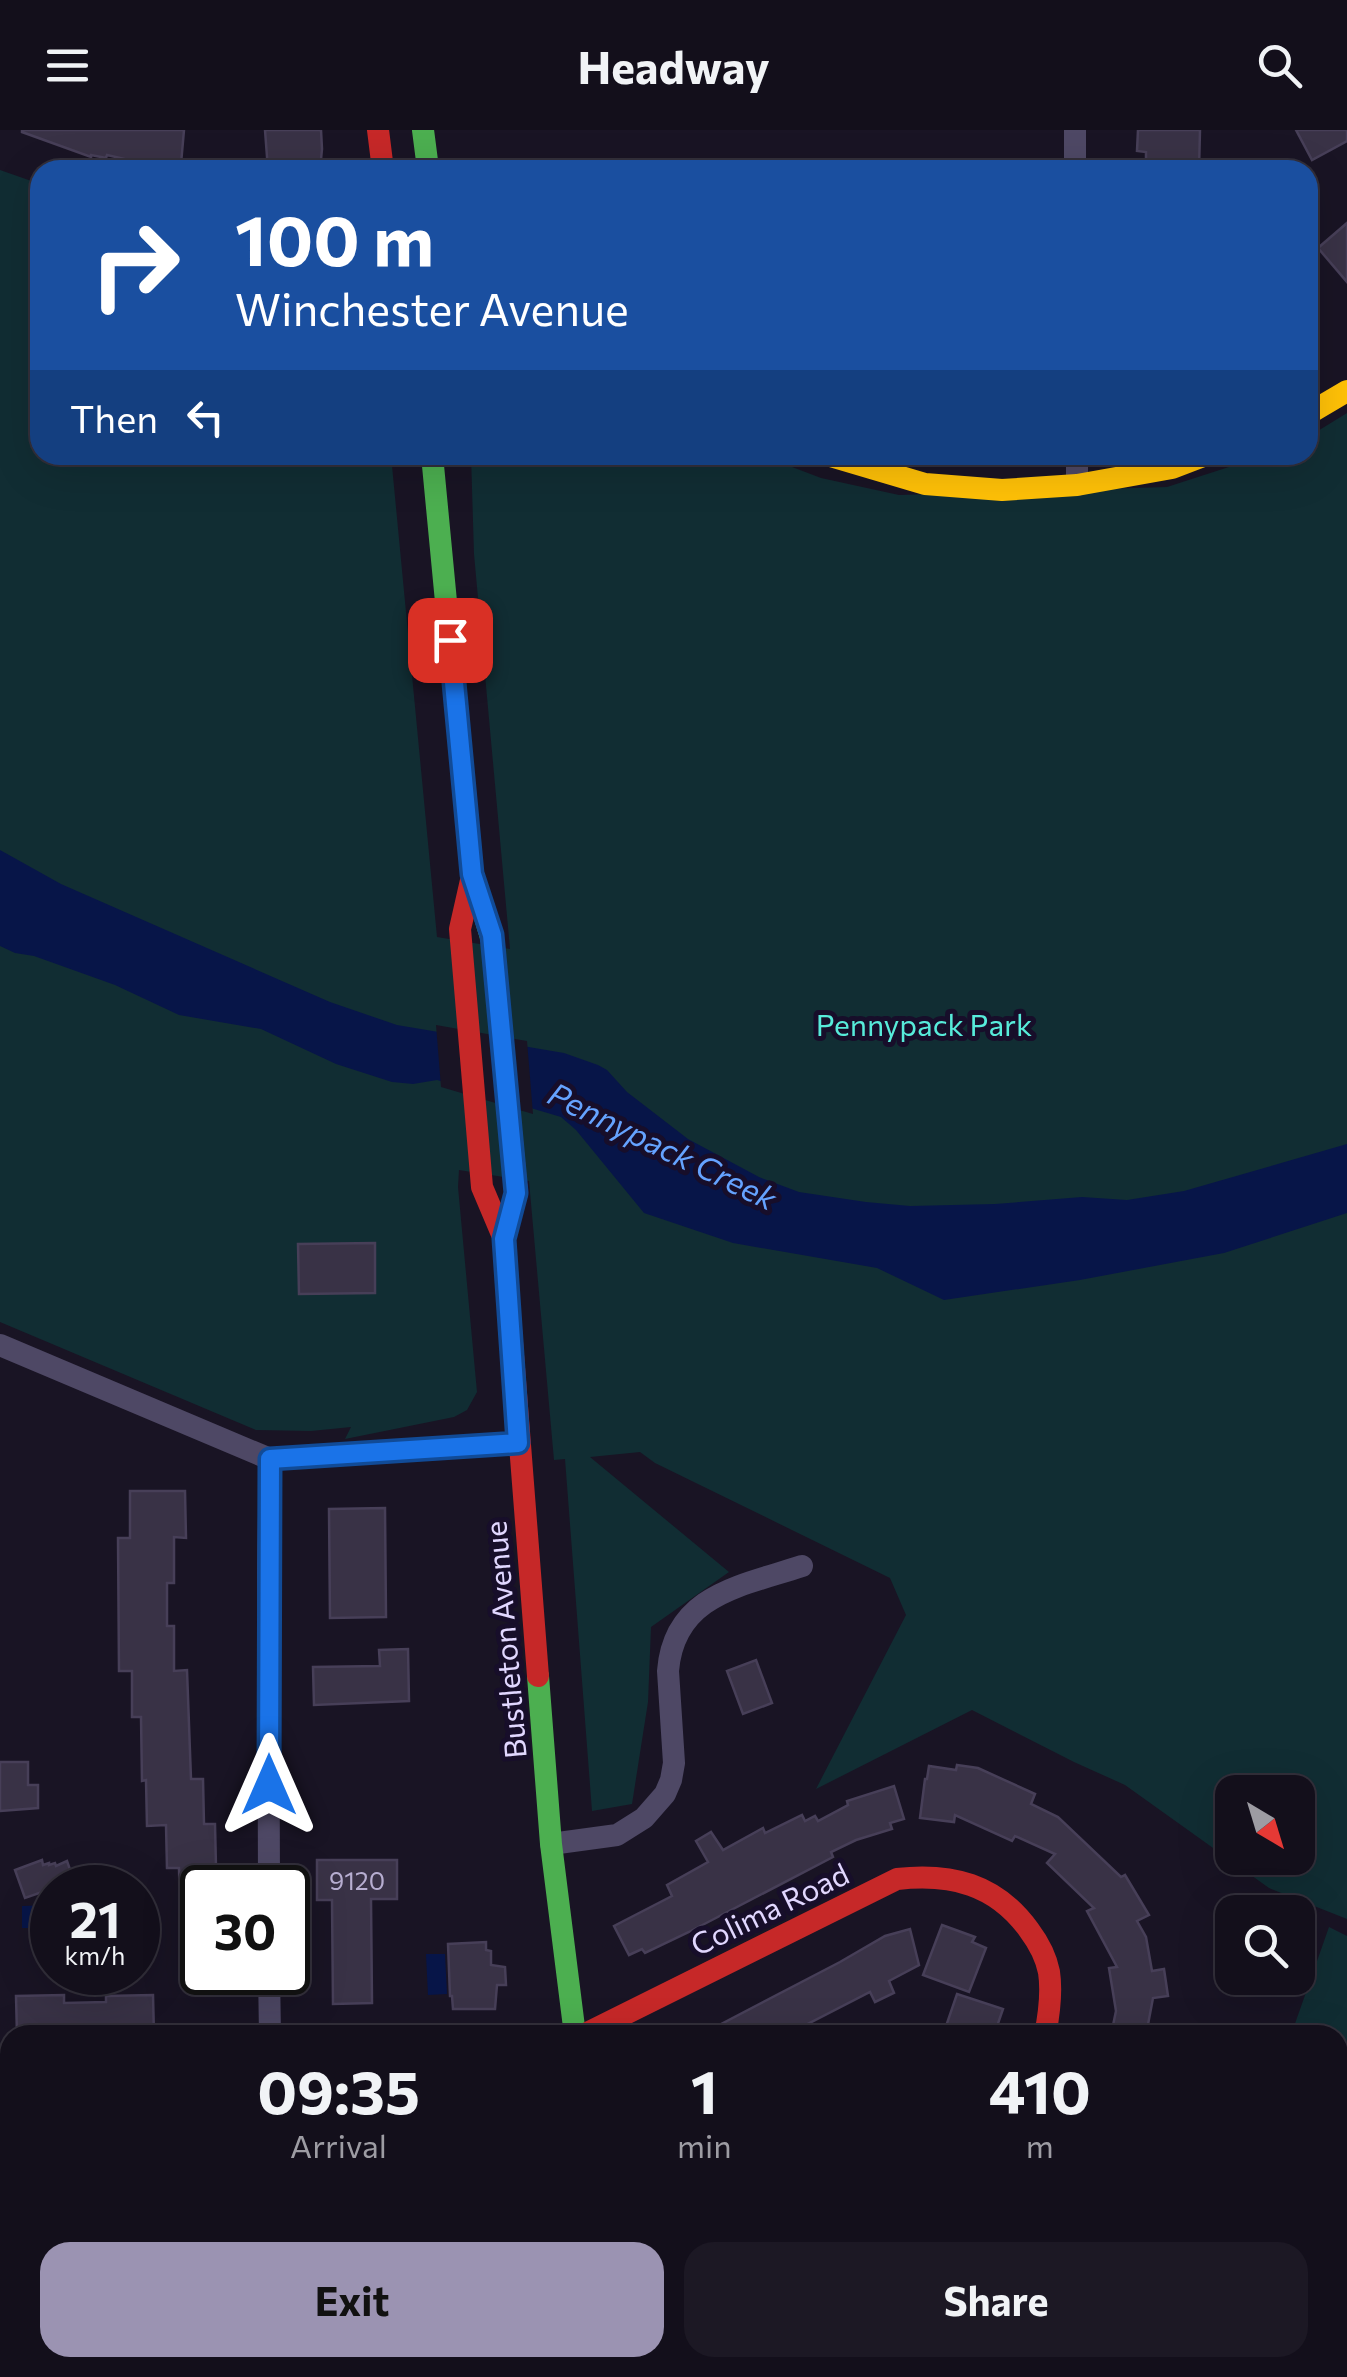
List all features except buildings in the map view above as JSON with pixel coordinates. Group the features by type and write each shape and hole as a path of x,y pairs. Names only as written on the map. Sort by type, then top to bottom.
{"main road":[{"path":"378,130 382,160"},
{"path":"423,130 427,160"},
{"path":"1318,408 1347,391"},
{"name":"Bustleton Avenue","path":"433,465 472,874 492,935 516,1193 504,1239 518,1443 550,1844 574,2025"},
{"path":"861,465 925,484 1002,490 1077,485 1180,465"},
{"name":"Bustleton Avenue","path":"472,874 460,929 482,1187 504,1239"},
{"name":"Colima Road","path":"604,2025 897,1879 924,1876 989,1892 1018,1914 1036,1939 1048,1970 1047,2025"}],"street":[{"path":"1075,130 1075,160"},
{"path":"1077,465 1077,485"},
{"path":"0,1345 270,1459 518,1443"},
{"path":"269,1865 270,1459"},
{"path":"550,1844 617,1835 655,1807 671,1780 674,1763 668,1670 678,1630 700,1605 718,1594 802,1566"},
{"path":"270,1995 270,2025"}],"green space":[{"name":"Pennypack Park","path":"0,170 30,180 30,465 392,465 437,937 510,949 474,554 471,465 787,465 821,478 899,495 1167,487 1235,465 1318,465 1318,431 1347,413 1347,1919 1315,1906 1315,1895 1287,1895 1251,1875 1315,1875 1315,1775 1215,1775 1215,1849 1125,1785 972,1710 816,1789 906,1615 890,1578 655,1463 640,1452 590,1457 729,1572 651,1627 648,1702 632,1804 592,1811 565,1459 554,1460 529,1181 459,1170 477,1392 467,1410 454,1417 345,1439 351,1427 256,1430 0,1322"},
{"path":"1329,1927 1347,1936 1347,2025 1295,2025 1305,1995 1315,1995 1315,1967"}],"water":[{"name":"Pennypack Creek","path":"0,850 61,884 330,1002 397,1025 564,1053 598,1065 688,1139 759,1177 799,1192 910,1206 1082,1197 1127,1200 1184,1191 1347,1144 1347,1213 1224,1253 944,1300 877,1268 733,1243 644,1213 561,1117 437,1080 392,1082 336,1064 261,1029 179,1015 115,985 0,946"},
{"path":"22,1906 30,1906 30,1928 22,1928"},
{"path":"426,1954 445,1954 447,1994 428,1995"}],"pier":[{"path":"436,1025 527,1041 533,1114 441,1087"}],"traffic: fast":[{"path":"423,130 427,160"},
{"path":"433,465 472,874 493,944"},
{"path":"538,1676 551,1844 574,2025"}],"traffic: slow":[{"path":"1318,408 1347,391"},
{"path":"861,465 925,484 1002,490 1077,485 1180,465"}],"traffic: jam":[{"path":"378,130 382,160"},
{"path":"472,876 460,929 482,1187 504,1239"},
{"path":"493,944 517,1193 504,1239 538,1676"},
{"path":"603,2025 897,1879 917,1878 971,1885 1016,1914 1046,1961 1050,1987 1047,2025"}],"route":[{"path":"269,1785 270,1459 518,1443 504,1239 516,1193 492,935 472,874 450,640"}]}
